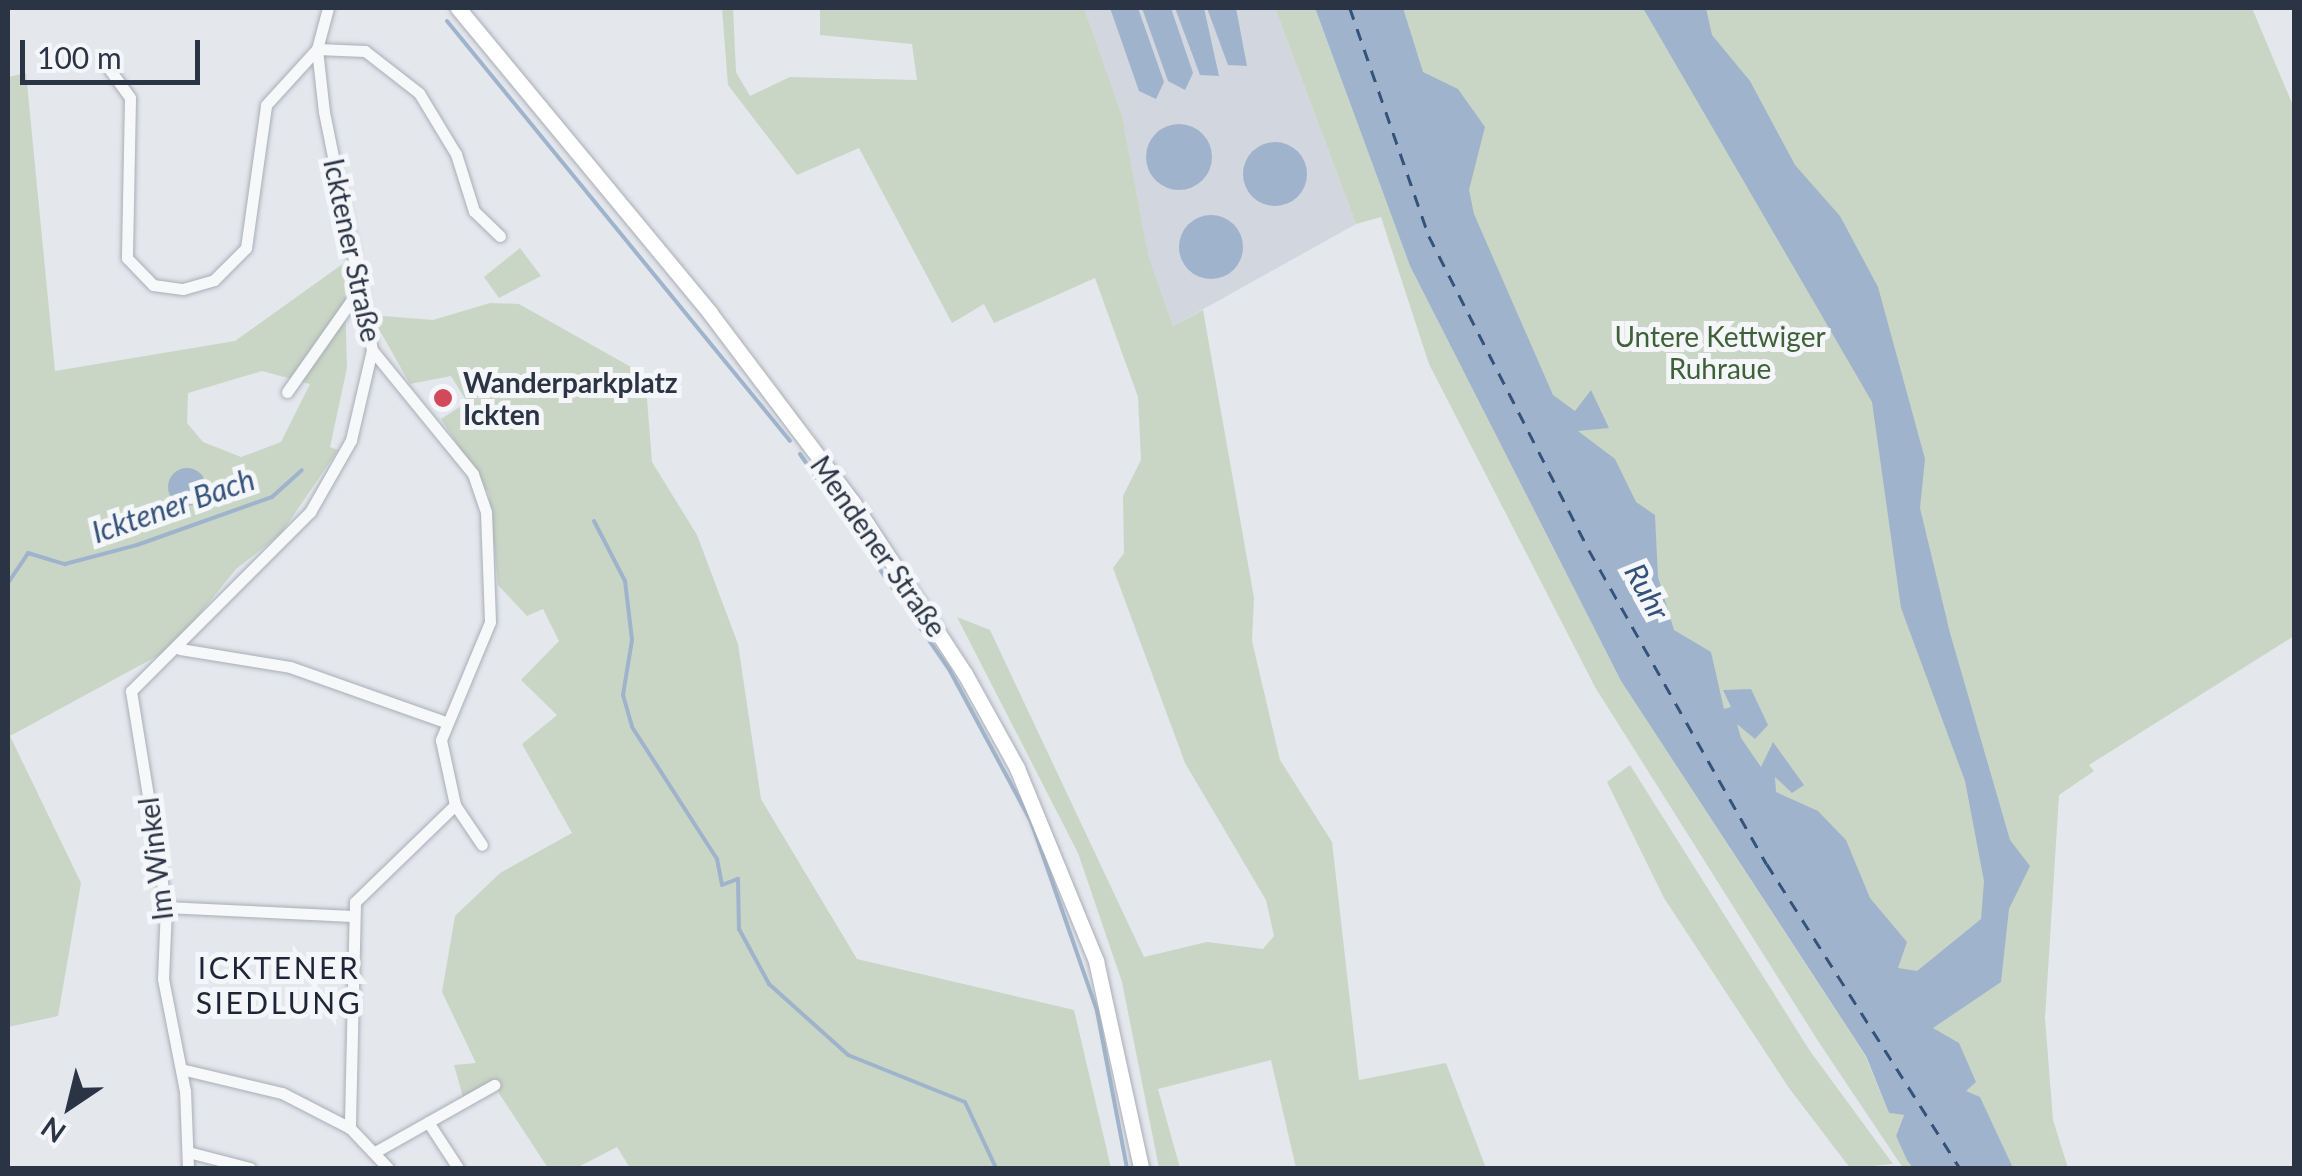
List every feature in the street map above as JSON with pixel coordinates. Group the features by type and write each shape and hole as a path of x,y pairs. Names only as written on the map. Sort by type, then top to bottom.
{"main road":[{"name":"Mendener Straße","path":"458,8 722,329 965,674 1017,768 1096,962 1142,1168"}],"street":[{"name":"Icktener Straße","path":"328,8 317,49 358,291 372,350 460,452 486,512 490,622 446,722 455,805 482,845"},
{"path":"110,70 131,111 126,258 154,285 183,289 214,280 246,248 266,104 317,49 365,51 420,93 456,154 474,210 500,236"},
{"path":"287,392 358,291"},
{"path":"180,650 330,482 351,440 372,350"},
{"path":"180,650 290,667 446,722"},
{"name":"Im Winkel","path":"180,650 131,690 166,907 171,1041 181,1070 188,1168"},
{"path":"350,1128 355,902 455,805"},
{"path":"166,907 256,904 352,916"},
{"path":"181,1070 261,1084 350,1128 388,1168"},
{"path":"375,1152 494,1085"},
{"path":"428,1122 458,1168"},
{"path":"188,1152 250,1168"}],"shaded area":[{"path":"1084,8 1275,8 1356,224 1173,326 1148,256 1122,115"}],"green space":[{"path":"722,8 733,8 736,72 750,96 790,77 917,80 912,44 820,35 820,8 1084,8 1122,115 1148,255 1173,326 1203,310 1254,598 1252,641 1280,760 1332,842 1359,1080 1446,1063 1486,1168 1296,1168 1271,1060 1158,1089 1180,1168 1159,1168 1122,982 1078,853 957,617 990,630 1144,957 1207,942 1263,949 1274,936 1266,900 1185,763 1113,568 1124,553 1123,496 1141,460 1138,397 1095,278 994,323 984,304 952,323 859,148 797,175 728,85"},
{"path":"1275,8 1315,8 1410,266 1621,681 1865,1055 1889,1113 1904,1115 1896,1136 1913,1168 1903,1168 1818,1041 1595,687 1429,364 1381,217 1356,224"},
{"name":"Untere Kettwiger Ruhraue","path":"1379,8 2252,8 2294,108 2294,636 2089,765 2094,771 2059,795 2045,1018 2053,1120 2068,1168 1962,1168 1636,602"},
{"path":"26,73 55,371 235,341 344,263 347,368 330,447 338,450 280,535 236,569 172,648 10,736 81,883 58,1016 8,1027 8,77","holes":["262,371 310,384 281,442 241,457 203,442 187,423 188,393"]},
{"path":"520,248 541,276 499,298 484,277"},
{"path":"490,303 519,304 631,367 647,399 652,462 697,535 738,644 761,799 857,959 1074,1010 1111,1168 630,1168 617,1147 576,1168 548,1168 491,1081 463,1097 454,1065 476,1063 442,992 455,916 500,873 572,833 522,744 557,715 521,680 559,641 543,609 527,616 498,585 489,494 441,419 467,402 451,376 410,384 371,315 433,320"},
{"path":"1630,765 1810,1051 1893,1164 1850,1168 1789,1088 1664,898 1607,782"}],"water":[{"path":"1110,8 1138,8 1164,82 1156,99 1139,91"},
{"path":"1142,8 1171,8 1193,73 1185,90 1168,81"},
{"path":"1175,8 1204,8 1219,76 1200,75"},
{"path":"1207,8 1236,8 1247,66 1228,65"},
{"name":"Ruhr","path":"1315,8 1403,8 1423,72 1458,89 1485,127 1469,190 1474,214 1553,395 1575,411 1591,390 1609,428 1578,431 1615,459 1636,502 1655,515 1658,577 1674,630 1711,652 1724,709 1731,707 1723,690 1751,689 1768,725 1755,739 1737,724 1741,738 1761,767 1773,742 1804,785 1792,793 1775,777 1776,792 1818,811 1846,840 1870,898 1907,942 1898,968 1917,971 1981,919 1984,881 1965,781 1901,608 1872,402 1643,8 1706,8 1712,35 1750,81 1795,165 1840,216 1878,287 1925,459 1920,508 1950,633 2010,840 2030,866 2009,909 2001,982 1933,1028 1959,1043 1976,1082 1966,1091 1980,1097 2013,1168 1913,1168 1907,1160 1896,1136 1904,1115 1889,1113 1866,1056 1621,681 1410,266"},
{"path":"1179,124 1202,134 1212,157 1202,180 1179,190 1156,180 1146,157 1156,134"},
{"path":"1275,142 1298,151 1307,174 1298,197 1275,206 1252,197 1243,174 1252,151"},
{"path":"1211,215 1234,224 1243,247 1234,270 1211,279 1188,270 1179,247 1188,224"},
{"path":"187,468 201,473 206,487 201,501 187,506 173,501 168,487 173,473"}],"waterway":[{"path":"447,21 790,441"},
{"path":"800,454 949,669 1031,821 1097,1011 1127,1168"},
{"name":"Icktener Bach","path":"8,583 28,553 65,564 137,545 272,497 302,470"},
{"name":"Icktener Bach","path":"594,521 625,581 632,640 623,695 632,727 717,859 722,885 738,879 739,929 769,984 848,1055 965,1102 996,1168"}],"ferry route":[{"path":"1350,8 1429,236 1589,550 1767,864 1960,1168"}],"place":[{"name":"Wanderparkplatz Ickten","path":"443,398"}],"district":[{"name":"ICKTENER SIEDLUNG","path":"279,984"}]}
